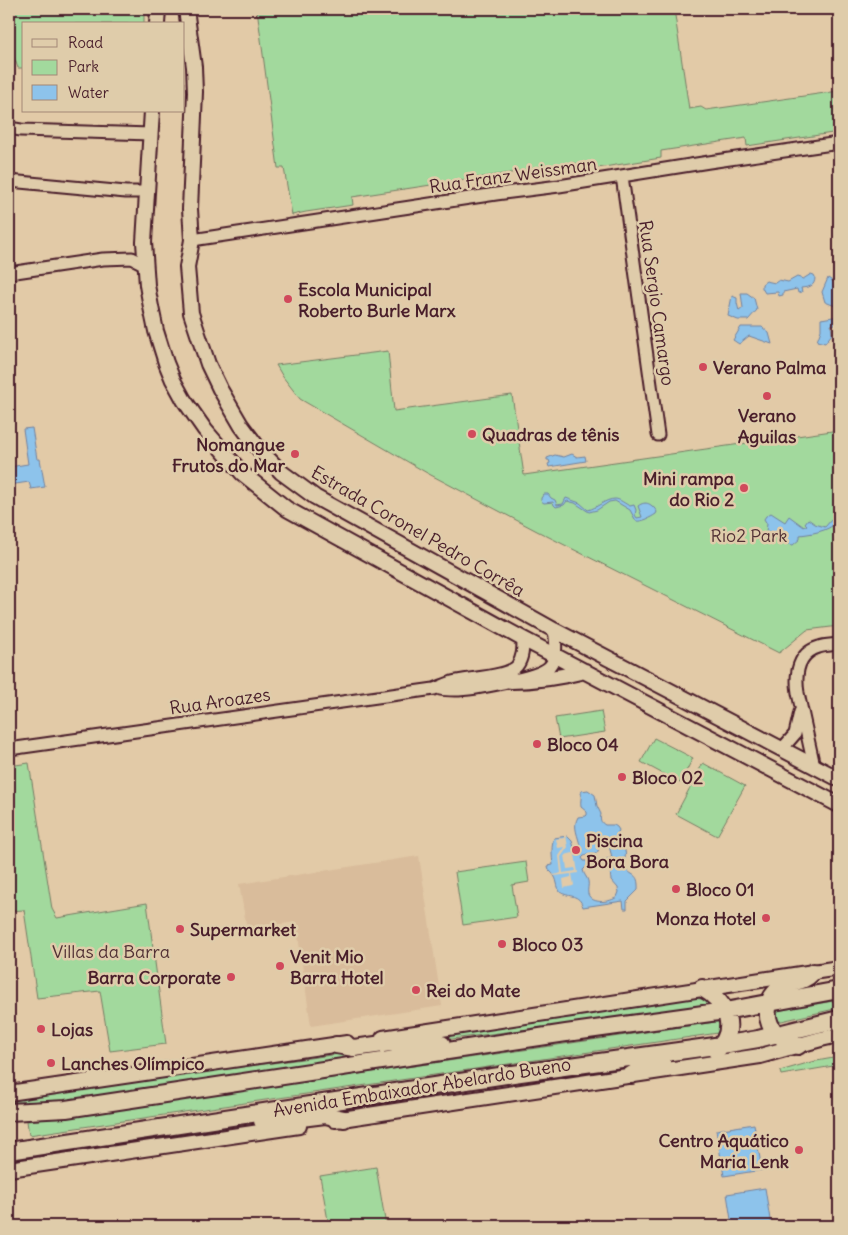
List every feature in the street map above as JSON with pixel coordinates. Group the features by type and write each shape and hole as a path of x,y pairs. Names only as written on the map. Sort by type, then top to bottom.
{"highway":[{"path":"798,1046 777,1034 771,1027 768,1015 769,1003 780,988 786,984 803,981 813,972"},
{"path":"631,1075 648,1066 703,1057 715,1052 722,1045 728,1028 726,1011 712,994 702,988"},
{"name":"Avenida Embaixador Abelardo Bueno","path":"9,1112 66,1109 566,1033 726,1011 839,990"},
{"name":"Avenida Embaixador Abelardo Bueno","path":"9,1150 139,1132 232,1116 506,1075 722,1045 758,1039 839,1019"},
{"path":"336,1045 354,1048 390,1044 445,1044 523,1033 566,1033"},
{"path":"139,1132 168,1133 244,1122 286,1120 325,1115 344,1119"}],"main road":[{"path":"157,22 158,9"},
{"name":"Estrada Coronel Pedro Corrêa","path":"186,9 189,70 195,92 190,209 192,240 187,267 191,312 198,338 220,389 241,425 259,449 281,472 315,497 554,630 839,779"},
{"path":"152,112 144,242 151,307 166,363 173,380 184,400 205,430 242,473 286,509 523,639 834,802"},
{"path":"511,680 526,681 585,671"},
{"path":"814,766 834,802"},
{"path":"9,1093 839,968"},
{"name":"Avenida Embaixador Abelardo Bueno","path":"9,1169 760,1056 839,1035"}],"street":[{"path":"9,128 150,134"},
{"name":"Rua Franz Weissman","path":"192,240 839,143"},
{"name":"Rua Sergio Camargo","path":"622,176 658,435"},
{"path":"9,181 126,192 147,192"},
{"path":"9,273 103,259 130,252 144,242"},
{"path":"103,259 132,258 146,265"},
{"path":"554,630 555,656"},
{"name":"Rua Aroazes","path":"435,689 453,682 514,669 522,656 523,639"},
{"path":"814,766 796,681 797,671 804,656 820,646 839,644"},
{"name":"Rua Aroazes","path":"9,749 435,689 455,690 490,685 545,669 549,667 555,656"},
{"path":"782,749 795,734 801,708"}],"shaded area":[{"path":"419,856 442,1006 311,1026 296,922 247,929 239,884"}],"green space":[{"path":"9,9 144,9 144,22 22,22 22,68 18,68 9,44"},
{"path":"257,9 674,9 689,109 701,107 706,110 839,91 839,132 747,146 746,138 661,151 661,158 578,171 576,163 352,197 353,205 292,215 284,168 278,168"},
{"name":"Rio2 Park","path":"388,351 394,411 512,395 524,475 839,430 839,626 807,630 779,653 537,531 427,473 300,399 276,365"},
{"path":"601,711 605,732 559,739 555,718"},
{"path":"654,738 693,758 680,783 641,762"},
{"name":"Villas da Barra","path":"29,763 52,909 57,918 147,903 166,1044 110,1051 100,991 37,998 24,910 9,911 9,766"},
{"path":"703,763 745,786 717,836 676,814"},
{"path":"526,862 529,882 512,885 517,917 463,925 455,872"},
{"path":"690,998 702,999 711,1004 634,1019 537,1028 444,1040 406,1039"},
{"path":"839,1000 839,1008 777,1022 774,1013 776,1011"},
{"path":"715,1022 720,1023 719,1033 29,1135 27,1121"},
{"path":"421,1047 48,1104 14,1104 13,1099 185,1072 258,1065 383,1048"},
{"path":"839,1057 839,1065 781,1075 780,1071 811,1062"},
{"path":"257,1124 263,1125 15,1161 9,1160 9,1154"},
{"path":"376,1167 386,1226 329,1226 320,1176"}],"water":[{"path":"811,274 815,277 813,285 801,288 802,292 798,293 797,289 783,292 783,295 779,296 778,292 765,293 762,288 762,284 766,281 775,283 779,280 788,282 797,277 803,279"},
{"path":"828,278 837,284 835,293 836,299 839,300 839,307 825,302 822,292"},
{"path":"741,293 747,293 754,298 757,310 748,320 738,320 728,316 732,296 737,298 739,311 743,308"},
{"path":"839,316 839,323 831,325 832,334 825,343 817,341 821,330 821,319"},
{"path":"741,327 762,327 769,333 772,344 749,336 739,344 733,340"},
{"path":"32,428 37,459 40,459 45,487 31,489 29,482 9,485 9,467 28,464 23,429"},
{"path":"572,454 577,457 585,456 586,461 549,467 548,464 550,463 547,458 555,455 564,457"},
{"path":"544,494 548,494 555,500 557,505 563,504 566,498 580,503 588,510 608,500 617,499 630,506 634,505 637,518 642,517 638,506 644,503 651,505 657,512 646,519 636,521 630,510 615,501 589,512 575,503 567,501 564,505 556,507 553,502 544,503 541,501 541,498"},
{"path":"839,511 839,523 821,531 800,535 800,539 793,545 766,531 767,524 764,519 771,513 785,522 789,516 804,527 807,525 805,523 808,519 815,524 825,527"},
{"name":"Piscina Bora Bora","path":"588,790 595,795 601,814 601,822 605,825 614,825 619,830 615,840 624,849 624,865 636,877 638,884 638,890 627,901 627,909 624,909 623,901 583,907 576,898 560,892 556,878 549,870 548,866 553,865 552,848 554,838 567,836 572,841 574,847 578,848 580,846 576,821 578,817 587,815 587,812 581,807 581,791","holes":["603,843 609,846 611,858 603,862 584,861 582,858 584,856 596,854 599,846","601,865 606,866 610,871 611,880 618,888 617,897 611,900 593,900 588,894 588,881 583,870 586,867 594,868"]},
{"path":"754,1124 762,1170 724,1176 716,1130"},
{"path":"765,1188 771,1226 732,1226 727,1194"}],"pier":[{"path":"564,835 566,835 568,847 561,857 563,873 576,871 575,868 567,869 565,855 573,853 575,854 578,873 572,874 574,885 564,888 563,879 571,877 571,874 554,875 561,873 559,856 565,847 558,848 556,839 564,838"}],"place":[{"name":"Escola Municipal Roberto Burle Marx","path":"288,299"},
{"name":"Verano Palma","path":"703,367"},
{"name":"Verano Aguilas","path":"767,396"},
{"name":"Quadras de tênis","path":"472,434"},
{"name":"Nomangue Frutos do Mar","path":"295,454"},
{"name":"Mini rampa do Rio 2","path":"744,488"},
{"name":"Bloco 04","path":"537,744"},
{"name":"Bloco 02","path":"622,777"},
{"name":"Piscina Bora Bora","path":"576,850"},
{"name":"Bloco 01","path":"676,889"},
{"name":"Monza Hotel","path":"766,918"},
{"name":"Supermarket","path":"180,929"},
{"name":"Bloco 03","path":"502,944"},
{"name":"Venit Mio Barra Hotel","path":"280,966"},
{"name":"Barra Corporate","path":"231,977"},
{"name":"Rei do Mate","path":"416,990"},
{"name":"Lojas","path":"41,1029"},
{"name":"Lanches Olímpico","path":"51,1063"},
{"name":"Centro Aquático Maria Lenk","path":"799,1150"}]}
